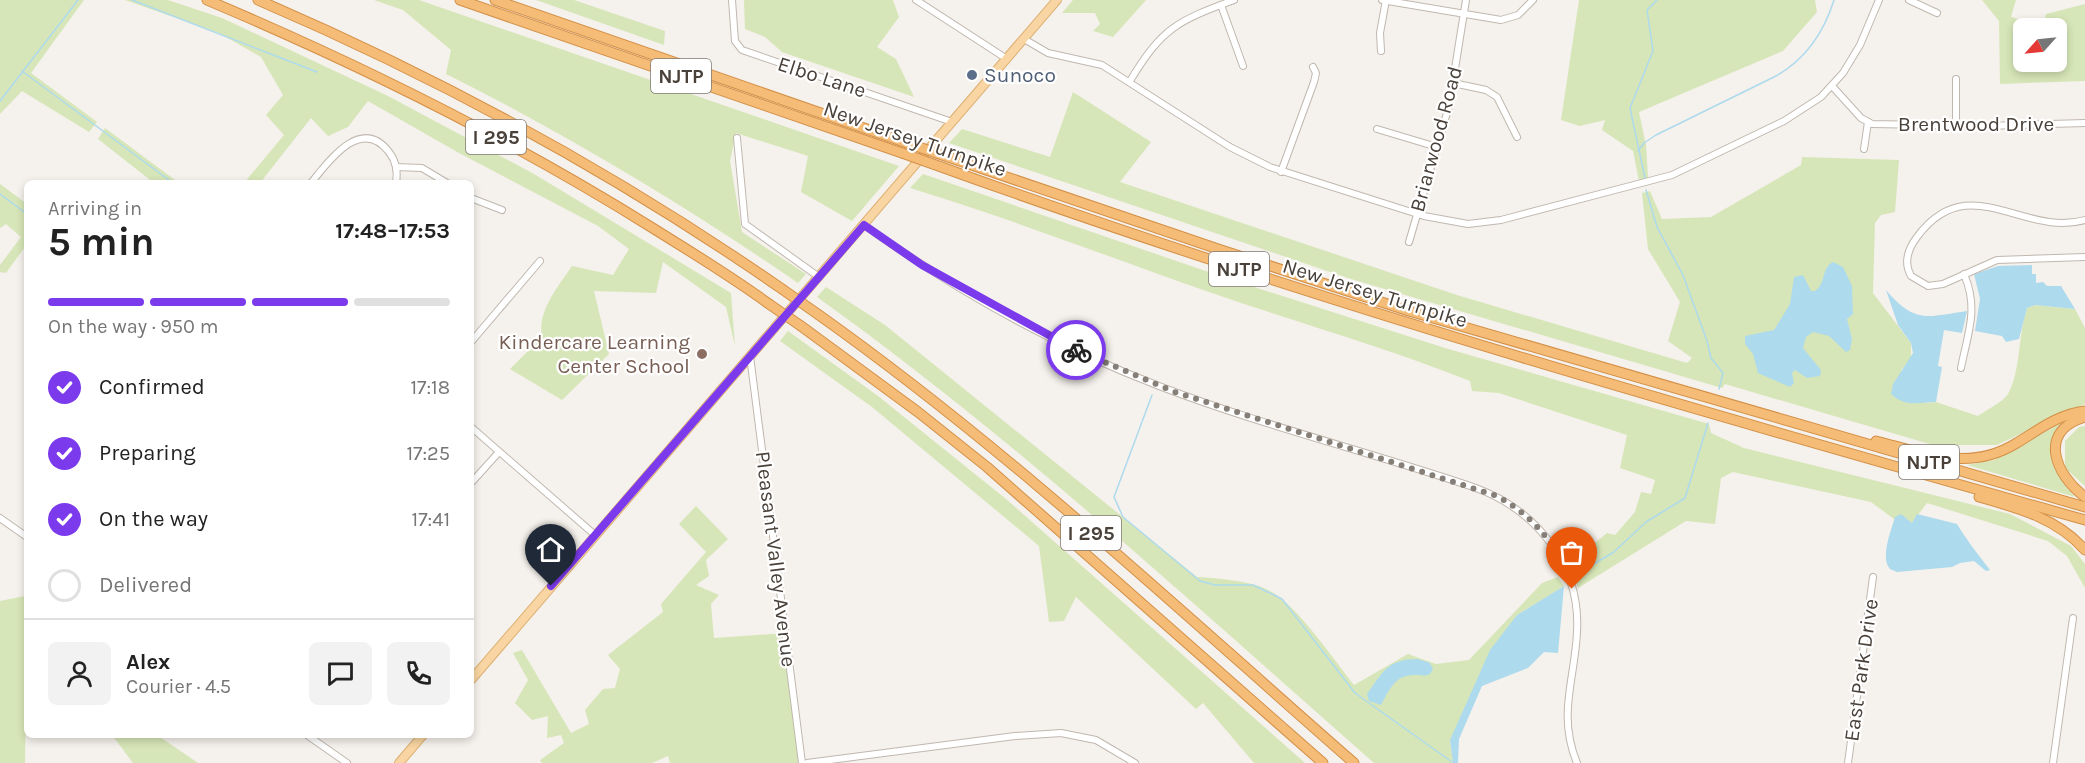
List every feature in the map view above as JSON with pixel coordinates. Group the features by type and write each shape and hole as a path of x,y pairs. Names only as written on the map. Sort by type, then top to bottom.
{"highway":[{"name":"I 295","path":"207,0 362,69 508,143 630,214 769,304 901,399 987,467 1323,763"},
{"name":"I 295","path":"258,0 396,63 540,138 659,208 782,289 893,368 995,449 1354,763"},
{"name":"New Jersey Turnpike","path":"460,0 1317,295 1547,366 2085,520"},
{"name":"New Jersey Turnpike","path":"495,0 910,144 1399,308 2085,507"},
{"path":"1774,415 1948,459 1965,460 1998,453 2059,418 2085,411"},
{"path":"2085,417 2074,421 2061,433 2055,453 2061,474 2085,497"},
{"path":"1811,442 1858,462 2033,513 2063,530 2085,550"}],"main road":[{"path":"474,676 1057,0"},
{"path":"399,763 420,738"}],"street":[{"name":"Elbo Lane","path":"732,0 735,41 742,50 952,122"},
{"path":"916,0 1006,59"},
{"path":"1130,81 1159,38 1191,17 1234,0"},
{"path":"1381,51 1380,33 1384,0 1507,19 1522,12 1533,0"},
{"name":"Briarwood Road","path":"1409,242 1453,83 1466,0"},
{"path":"1024,39 1048,53 1102,64 1230,147 1281,172 1446,222 1479,224 1661,179 1693,167 1784,121 1812,104 1832,86 1855,55 1879,0"},
{"path":"1909,0 1937,13"},
{"path":"1221,5 1243,66"},
{"path":"1281,172 1314,82 1316,73 1313,68"},
{"path":"1956,80 1956,125"},
{"path":"1453,83 1486,90 1497,97 1516,137"},
{"path":"1832,86 1868,122 1864,149"},
{"name":"Brentwood Drive","path":"1868,122 1956,125 2085,123"},
{"path":"1377,129 1437,147"},
{"path":"313,180 338,150 360,138 381,144 392,156 396,167 396,180"},
{"path":"737,138 745,224 819,277"},
{"path":"396,167 422,168 442,180"},
{"path":"474,199 502,210"},
{"path":"2085,220 2054,222 1980,204 1944,212 1924,228 1910,248 1906,260 1911,276 1928,286 1943,284 1997,260 2085,257"},
{"path":"864,225 910,258 1109,365 1192,398 1476,488 1515,507 1552,543 1562,561 1572,589 1577,634 1567,703 1568,732 1577,763"},
{"path":"474,338 540,261"},
{"path":"1961,368 1973,307 1972,293 1964,274"},
{"name":"Pleasant Valley Avenue","path":"750,356 802,763"},
{"path":"474,430 595,535"},
{"path":"474,480 500,452"},
{"path":"0,518 24,535"},
{"name":"East Park Drive","path":"1848,763 1873,577"},
{"path":"2053,763 2073,618"},
{"path":"807,763 1015,736 1060,733 1096,740 1135,763"},
{"path":"311,738 347,763"}],"green space":[{"path":"0,0 84,0 31,73 97,122 89,132 22,91 0,114"},
{"path":"125,0 168,0 222,18 388,96 534,174 731,293 735,346 726,307 663,262 656,293 594,291 609,354 562,400 510,369 542,337 541,327 546,309 572,266 613,275 629,249 598,226 459,153 368,101 348,127 328,136 311,118 262,180 246,180 284,135 266,115 283,95 261,57 219,33"},
{"path":"374,0 419,0 899,166 852,221 801,192 808,156 736,133 730,161 742,232 806,274 798,283 713,226 626,172 446,74 451,50 403,10"},
{"path":"536,0 574,0 665,31 664,45"},
{"path":"744,0 893,0 899,17 877,47 896,59 914,97 782,52 765,37 745,29"},
{"path":"1073,0 1146,0 1113,37 1093,31 1100,24 1095,13 1062,13"},
{"path":"1579,0 1815,0 1817,12 1783,51 1639,112 1646,145 1648,178 1639,181 1633,151 1602,130 1605,120 1580,126 1561,120"},
{"path":"1982,0 2016,0 2011,17 2015,18 2013,72 2067,72 2067,18 2045,18 2046,14 2085,4 2085,81 2000,84 1999,21"},
{"path":"1073,92 1151,142 1120,182 1457,295 1687,363 1692,358 1668,341 1680,302 1648,249 1642,193 1650,191 1662,219 1711,217 1801,165 1802,157 1899,160 1895,212 1881,215 1875,223 1873,293 1911,343 1911,359 1901,370 1924,403 1936,402 1978,416 2002,400 2008,394 2015,375 2027,308 2035,305 2075,309 2085,328 2085,404 1997,445 1933,445 1725,384 1722,388 1351,279 949,143 962,129 1050,157"},
{"path":"105,128 175,180 150,180 98,139"},
{"path":"923,174 1229,279 1445,348 1709,424 1711,433 1744,448 2010,514 2071,546 2085,564 2085,588 2067,556 2048,541 1927,503 1912,523 1901,515 1894,519 1871,502 1733,472 1721,478 1715,524 1686,521 1578,588 1570,563 1607,533 1615,535 1635,512 1641,492 1651,494 1655,480 1620,468 1627,435 1499,393 1472,391 1470,381 1438,369 910,188"},
{"path":"0,184 24,202 24,248 6,273 0,272 0,265 21,237 6,224 0,228"},
{"path":"826,287 885,325 1197,577 1245,582 1270,591 1281,598 1303,620 1354,685 1408,654 1436,664 1469,660 1542,583 1558,577 1564,586 1517,615 1450,740 1453,763 1374,763 1170,582 1032,464 890,351 817,297"},
{"path":"788,331 878,396 1006,499 1305,763 1254,763 1203,703 1196,709 1076,597 1064,621 1049,622 1039,546 872,407 780,341"},
{"path":"2065,421 2053,442 2052,461 2060,478 2075,497 1967,465 1994,460"},
{"path":"2085,426 2085,486 2065,468 2065,441 2079,427"},
{"path":"696,506 728,539 706,560 709,576 696,585 719,595 711,604 714,638 787,633 803,763 670,763 668,756 652,763 542,763 540,760 564,743 561,735 547,738 548,716 532,720 515,703 528,680 513,653 522,650 571,733 589,724 585,710 603,689 615,688 620,669 608,655 663,612 661,604 706,552 679,524"},
{"path":"24,596 25,763 0,763 0,601"},
{"path":"114,738 161,738 198,763 133,763"}],"water":[{"path":"1833,262 1843,267 1852,286 1853,314 1847,319 1852,339 1850,350 1846,352 1829,336 1813,332 1806,337 1803,348 1821,370 1820,376 1807,378 1795,370 1792,373 1794,383 1790,387 1758,373 1753,354 1745,344 1745,336 1774,330 1790,304 1794,277 1803,275 1811,291 1815,291 1821,284 1827,268"},
{"path":"2032,265 2032,274 2036,274 2036,283 2043,282 2047,286 2061,286 2075,309 2035,305 2027,308 2019,339 2006,342 2002,336 1975,331 1980,299 1974,274 1998,266"},
{"path":"1886,290 1905,308 1922,316 1967,311 1962,333 1944,330 1938,366 1942,367 1936,402 1907,403 1891,394 1893,384 1913,353 1911,343 1898,325"},
{"path":"1901,514 1912,523 1917,514 1957,524 1990,570 1986,571 1974,561 1952,567 1897,572 1890,569 1886,558 1887,544 1895,517"},
{"path":"1564,586 1558,653 1544,652 1528,668 1482,686 1459,739 1458,763 1453,763 1450,740 1490,650 1517,615"},
{"path":"1418,659 1430,663 1433,669 1430,674 1409,675 1398,680 1390,688 1381,705 1369,701 1367,694 1387,668 1399,661"}],"waterway":[{"path":"0,101 78,0"},
{"path":"132,0 317,72"},
{"path":"1645,178 1630,108 1653,51 1647,10 1657,0"},
{"path":"1638,151 1644,143 1656,135 1787,69 1805,53 1819,34 1834,0"},
{"path":"22,71 169,180"},
{"path":"1646,190 1657,227 1683,275 1711,358 1723,373 1719,389"},
{"path":"0,194 24,212"},
{"path":"1152,395 1114,497 1123,517 1200,581 1215,585 1253,585 1282,599 1355,693 1452,762"},
{"path":"1576,578 1587,568 1614,552 1646,522 1685,498 1708,423"}],"way so far":[{"path":"1076,350 1175,392 1466,484 1497,496 1523,513 1552,543 1562,561 1572,589"}],"place":[{"name":"Sunoco","path":"972,75"},
{"name":"Kindercare Learning Center School","path":"702,354"}],"route":[{"path":"551,586 864,225 910,258 1076,350"}]}
